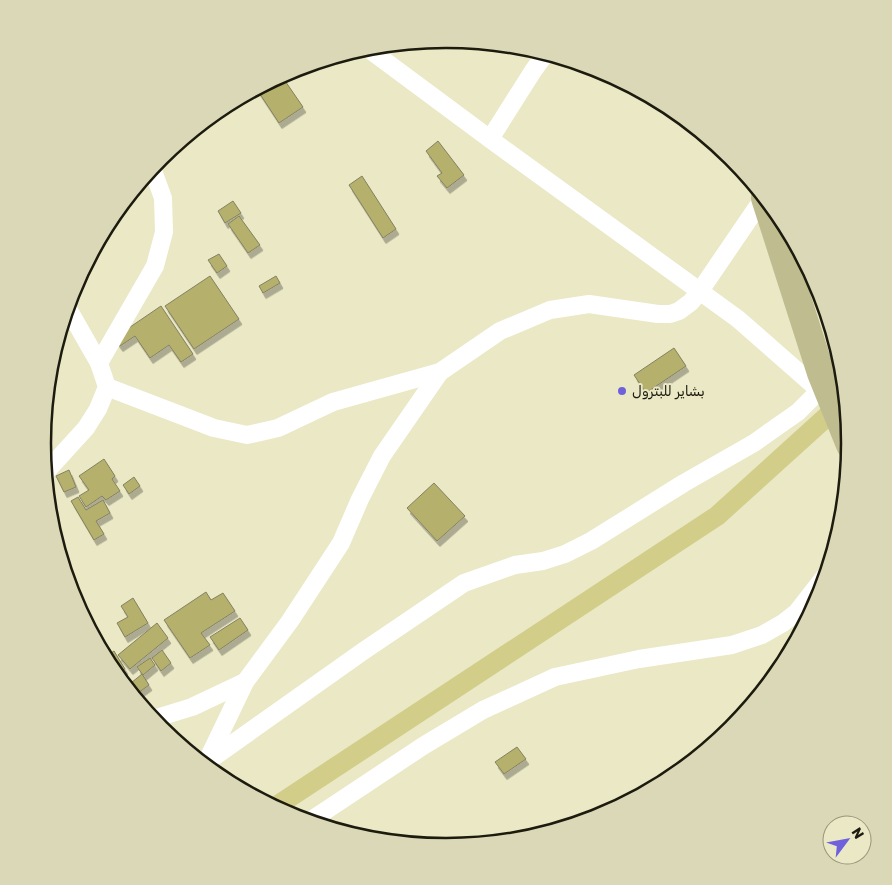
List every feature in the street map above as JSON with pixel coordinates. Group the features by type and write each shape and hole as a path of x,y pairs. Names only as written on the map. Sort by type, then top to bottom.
{"main road":[{"path":"771,218 824,388 840,423"}],"street":[{"path":"375,54 738,319 824,388"},
{"path":"490,139 541,59"},
{"path":"99,363 155,266 164,232 163,198 155,176"},
{"path":"107,387 214,428 247,434 278,428 333,402 440,372 500,332 550,310 589,304 658,314 670,314 679,311 692,302 760,203"},
{"path":"52,465 86,428 98,409 107,387 99,363 72,316"},
{"path":"210,759 464,583 515,565 543,561 565,554 591,541 684,483 754,443 798,412 824,388 833,364"},
{"path":"208,758 246,682 341,543 360,499 382,456 440,372"},
{"path":"317,816 423,746 483,710 555,677 639,659 732,645 762,635 783,623 797,612 811,594"},
{"path":"161,716 192,706 246,682"}],"building":[{"path":"286,82 303,107 279,123 260,94"},
{"path":"438,141 464,175 447,188 437,176 442,173 426,151"},
{"path":"362,176 396,229 383,238 349,185"},
{"path":"233,201 241,213 225,223 218,211"},
{"path":"239,216 260,245 248,253 228,224"},
{"path":"219,254 227,266 217,273 208,260"},
{"path":"210,276 239,319 194,349 165,306"},
{"path":"276,276 280,283 263,293 259,286"},
{"path":"161,306 193,354 181,362 169,345 150,358 135,336 120,346 114,338"},
{"path":"674,348 686,366 646,393 634,375"},
{"path":"104,459 115,476 112,479 120,491 106,500 102,496 86,507 79,496 89,490 79,476"},
{"path":"69,470 76,487 64,492 56,476"},
{"path":"134,477 140,486 129,494 123,485"},
{"path":"434,483 465,516 437,541 407,508"},
{"path":"78,497 86,510 103,500 110,513 96,521 104,534 94,540 71,501"},
{"path":"206,592 211,600 223,593 235,611 201,633 210,645 190,658 164,620"},
{"path":"133,598 148,623 125,637 117,623 128,617 121,606"},
{"path":"240,618 248,630 219,650 210,637"},
{"path":"157,623 168,638 130,669 118,655"},
{"path":"162,650 171,663 161,671 152,658"},
{"path":"114,651 125,669 124,670 112,652"},
{"path":"150,658 155,665 143,675 137,667"},
{"path":"142,674 149,685 140,692 132,682"},
{"path":"517,747 526,759 504,774 495,762"}],"waterway":[{"path":"283,802 717,516 839,405"}],"place":[{"name":"بشاير للبترول","path":"622,391"}]}
